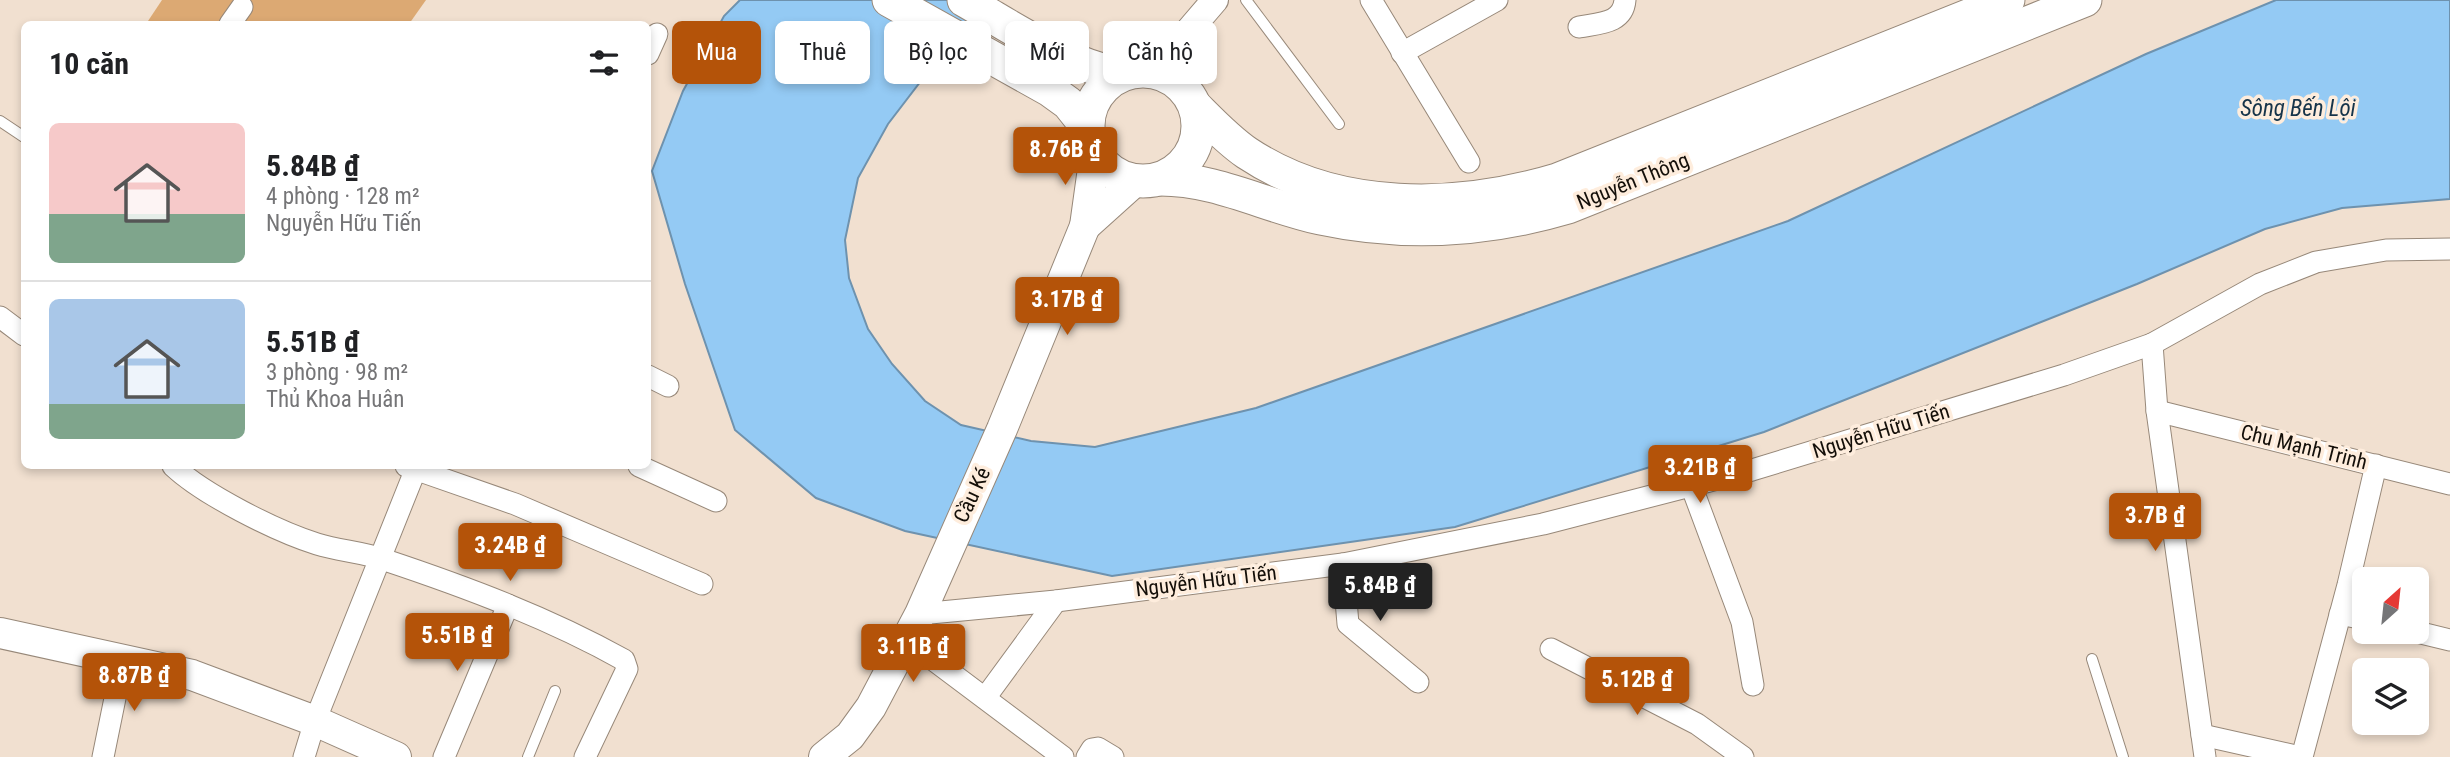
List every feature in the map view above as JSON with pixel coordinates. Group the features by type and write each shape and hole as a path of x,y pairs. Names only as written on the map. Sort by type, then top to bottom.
{"main road":[{"path":"889,0 1068,103 1113,172 1147,180"},
{"path":"964,0 1067,59 1103,71"},
{"name":"Nguyễn Thông","path":"1195,106 1245,152 1310,184 1353,195 1467,199 1517,192 1557,180 2008,0"},
{"name":"Nguyễn Thông","path":"1147,180 1188,179 1320,218 1360,225 1469,229 1523,220 1568,207 2085,0"},
{"path":"1085,226 1091,140 1089,113 1096,95 1110,84"},
{"path":"1085,226 1147,180 1174,172 1193,150 1198,136 1195,106 1177,84"},
{"name":"Cầu Ké","path":"824,757 850,736 871,707 920,614 1002,429 1085,226"},
{"path":"0,633 192,675 315,721 396,757"}],"street":[{"path":"1198,21 1215,0"},
{"path":"1371,0 1469,162"},
{"path":"1402,53 1497,0"},
{"path":"1579,27 1614,20 1622,12 1625,0"},
{"path":"651,47 657,34"},
{"name":"Nguyễn Hữu Tiến","path":"920,614 1056,601 1343,564 1501,534 1752,470 2026,387 2152,344 2260,284 2300,267 2386,250 2450,249"},
{"path":"0,317 21,333"},
{"path":"2152,344 2157,411 2204,757"},
{"path":"651,378 668,386"},
{"name":"Chu Mạnh Trinh","path":"2157,411 2450,484"},
{"path":"2202,735 2301,757 2340,614 2376,465"},
{"path":"177,469 270,524 317,544 382,558 509,605 627,663 627,669 585,757"},
{"path":"304,757 315,721 382,558 412,469"},
{"path":"419,469 515,503 702,584"},
{"path":"646,469 716,501"},
{"path":"1691,485 1742,622 1753,685"},
{"path":"1343,564 1348,624 1418,682"},
{"path":"985,698 1056,601"},
{"path":"444,757 509,605"},
{"path":"2340,614 2352,617"},
{"path":"2429,635 2450,640"},
{"path":"907,640 1063,757"},
{"path":"1551,649 1697,724 1743,757"},
{"path":"103,757 123,659"},
{"path":"1087,757 1092,749 1098,748 1113,757"}],"lane":[{"path":"1246,0 1339,124"},
{"path":"0,121 21,135"},
{"path":"2092,659 2123,757"},
{"path":"528,757 555,691"}],"shaded area":[{"path":"162,0 426,0 411,21 148,21"}],"water":[{"name":"Sông Bến Lội","path":"740,0 993,0 974,21 884,21 884,84 919,84 888,124 858,178 845,240 849,278 868,329 892,364 925,401 961,425 1031,441 1095,447 1256,408 1788,221 2146,54 2276,0 2450,0 2450,199 2342,208 2265,229 2137,284 1764,432 1455,527 1112,576 905,531 816,498 735,430 685,284 652,171 687,84 761,84 761,21 721,21"}]}
